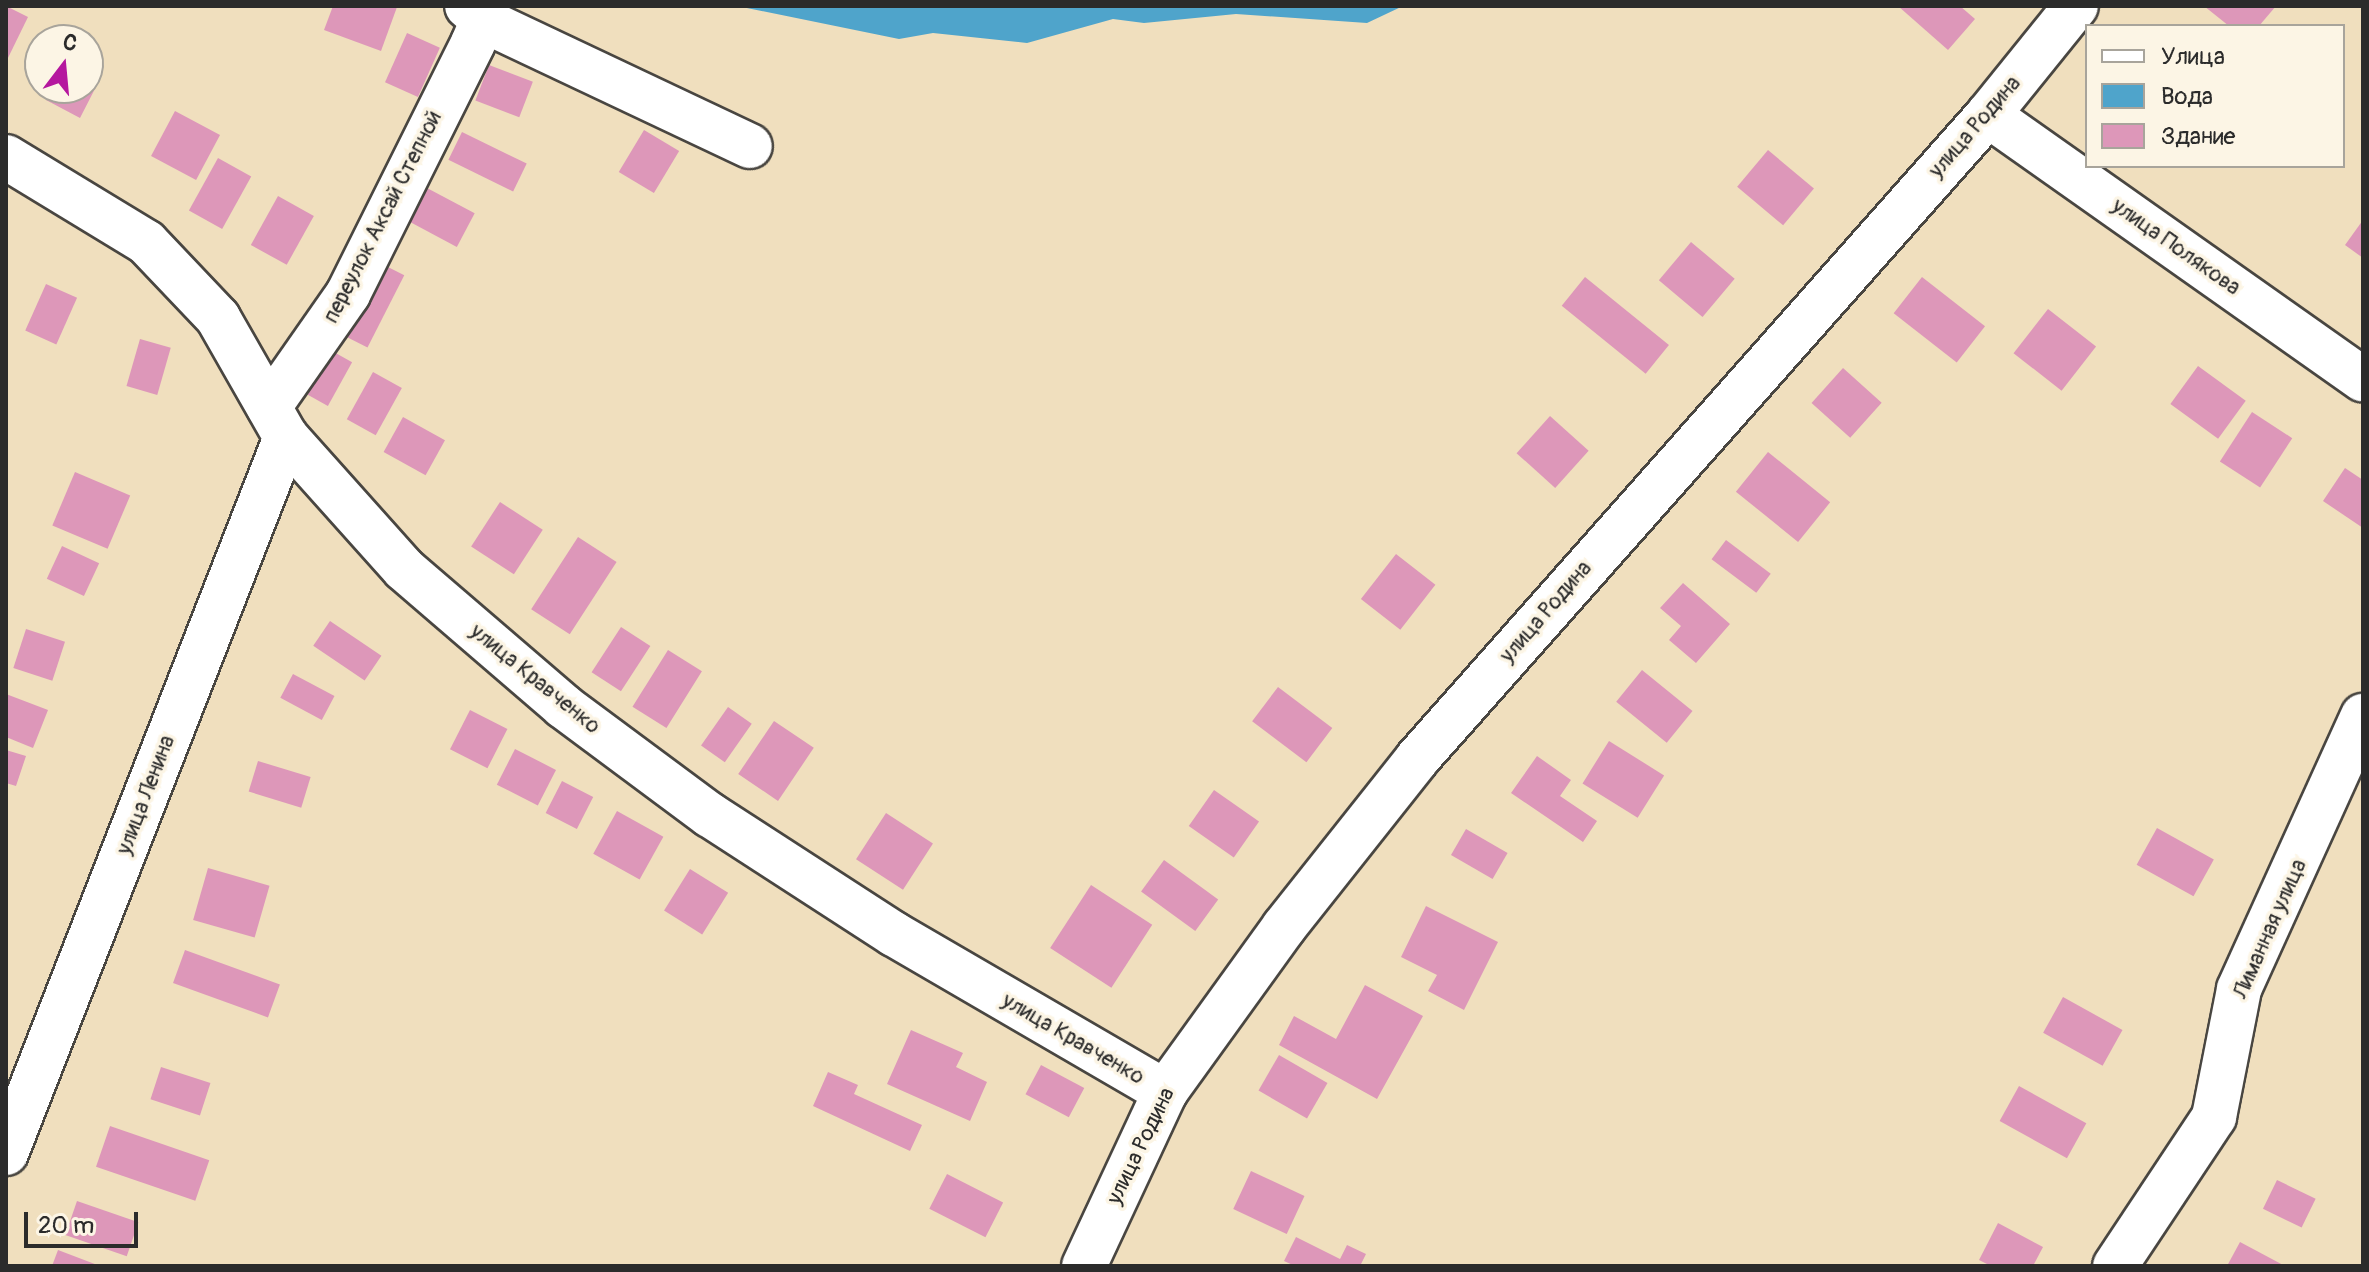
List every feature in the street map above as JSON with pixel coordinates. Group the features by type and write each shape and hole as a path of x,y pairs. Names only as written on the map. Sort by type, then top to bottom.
{"street":[{"name":"улица Родина","path":"1084,1266 1165,1092 1284,927 1417,759 1988,115 2076,6"},
{"name":"переулок Аксай Степной","path":"278,422 348,294 475,13 750,146"},
{"name":"улица Полякова","path":"1988,115 2363,380"},
{"name":"улица Кравченко","path":"6,157 146,242 218,318 278,422 404,569 563,706 710,815 894,934 1165,1092"},
{"name":"улица Ленина","path":"6,1153 278,422"},
{"name":"Лиманная улица","path":"2115,1266 2214,1117 2239,989 2363,716"}],"water":[{"path":"737,6 1403,6 1367,23 1236,14 1144,23 1113,19 1027,43 933,33 899,39"}],"building":[{"path":"6,6 28,17 6,62"},
{"path":"333,6 397,7 381,51 324,30"},
{"path":"1898,6 1960,6 1975,19 1948,50"},
{"path":"2204,6 2276,6 2261,24 2226,24"},
{"path":"407,33 440,48 418,97 385,82"},
{"path":"489,65 533,82 519,117 475,100"},
{"path":"54,104 87,104 80,118"},
{"path":"175,111 220,135 196,180 151,156"},
{"path":"644,130 679,151 654,193 619,172"},
{"path":"462,132 527,164 513,191 448,160"},
{"path":"1768,150 1814,189 1783,225 1737,187"},
{"path":"218,158 251,176 222,229 189,210"},
{"path":"427,188 475,213 457,247 409,222"},
{"path":"278,196 314,216 287,265 251,245"},
{"path":"2363,220 2363,258 2345,245"},
{"path":"1691,242 1735,279 1703,317 1659,280"},
{"path":"382,264 404,275 368,348 345,336"},
{"path":"1585,277 1669,345 1646,374 1562,306"},
{"path":"1922,277 1985,326 1957,363 1894,313"},
{"path":"46,284 77,298 56,344 25,331"},
{"path":"2048,309 2096,347 2062,391 2014,353"},
{"path":"140,339 171,348 157,395 126,386"},
{"path":"332,351 352,362 328,406 308,395"},
{"path":"2198,366 2246,401 2218,439 2170,404"},
{"path":"1843,368 1882,403 1850,438 1812,403"},
{"path":"373,372 402,388 376,435 347,419"},
{"path":"2252,412 2292,438 2260,488 2220,461"},
{"path":"1550,416 1589,451 1555,488 1517,453"},
{"path":"403,417 445,440 426,475 384,452"},
{"path":"1768,452 1830,502 1798,542 1736,492"},
{"path":"2345,468 2363,480 2363,528 2323,501"},
{"path":"75,472 130,495 108,549 52,525"},
{"path":"500,502 543,530 514,574 471,546"},
{"path":"578,537 617,562 570,634 531,609"},
{"path":"1726,540 1771,574 1756,593 1712,559"},
{"path":"62,546 99,563 84,596 47,579"},
{"path":"1396,554 1435,585 1400,630 1361,599"},
{"path":"1683,583 1730,624 1696,663 1669,640 1681,626 1660,608"},
{"path":"330,621 381,656 365,681 313,646"},
{"path":"621,627 650,646 621,691 592,672"},
{"path":"26,629 65,642 52,681 13,668"},
{"path":"668,650 702,671 666,728 632,707"},
{"path":"1642,670 1693,711 1667,743 1616,702"},
{"path":"293,674 334,696 322,720 280,698"},
{"path":"1278,687 1332,728 1306,762 1252,721"},
{"path":"6,694 48,710 33,748 6,737"},
{"path":"728,707 752,724 725,762 701,746"},
{"path":"470,710 507,729 487,768 450,749"},
{"path":"774,721 814,748 778,801 738,774"},
{"path":"1609,741 1664,775 1638,818 1583,783"},
{"path":"515,749 556,770 538,806 497,785"},
{"path":"6,750 26,756 16,786 6,783"},
{"path":"1537,756 1571,780 1560,796 1597,821 1583,842 1511,793"},
{"path":"258,761 311,777 301,808 249,792"},
{"path":"562,781 593,797 577,829 546,813"},
{"path":"1214,790 1259,822 1234,858 1189,826"},
{"path":"617,811 663,837 640,880 593,854"},
{"path":"886,813 933,843 903,890 856,859"},
{"path":"2157,828 2214,860 2193,896 2137,865"},
{"path":"1466,829 1508,853 1493,879 1451,855"},
{"path":"1164,860 1218,899 1195,931 1141,892"},
{"path":"208,868 270,886 255,938 193,920"},
{"path":"690,869 728,893 702,934 664,911"},
{"path":"1091,885 1152,925 1111,988 1050,948"},
{"path":"1426,906 1498,942 1464,1010 1428,991 1437,975 1401,957"},
{"path":"185,950 280,985 268,1017 173,983"},
{"path":"1365,985 1423,1016 1377,1099 1279,1045 1294,1016 1336,1039"},
{"path":"2063,997 2122,1030 2103,1066 2043,1033"},
{"path":"911,1030 963,1053 956,1067 987,1082 970,1121 887,1084"},
{"path":"1279,1055 1327,1083 1307,1119 1258,1091"},
{"path":"1041,1065 1084,1088 1069,1117 1026,1094"},
{"path":"161,1067 210,1083 200,1115 150,1099"},
{"path":"828,1072 858,1085 854,1094 922,1125 910,1151 813,1106"},
{"path":"2019,1086 2086,1123 2067,1158 2000,1121"},
{"path":"110,1126 209,1160 195,1201 96,1167"},
{"path":"1251,1171 1304,1196 1287,1234 1233,1209"},
{"path":"947,1174 1003,1203 985,1237 929,1209"},
{"path":"2277,1180 2316,1199 2302,1228 2263,1209"},
{"path":"77,1201 138,1222 127,1256 65,1235"},
{"path":"1998,1223 2043,1247 2033,1266 1991,1266 1979,1260"},
{"path":"1296,1237 1340,1259 1347,1245 1366,1254 1360,1266 1295,1266 1284,1261"},
{"path":"2240,1242 2285,1266 2227,1266"},
{"path":"58,1250 100,1266 52,1266"}]}
